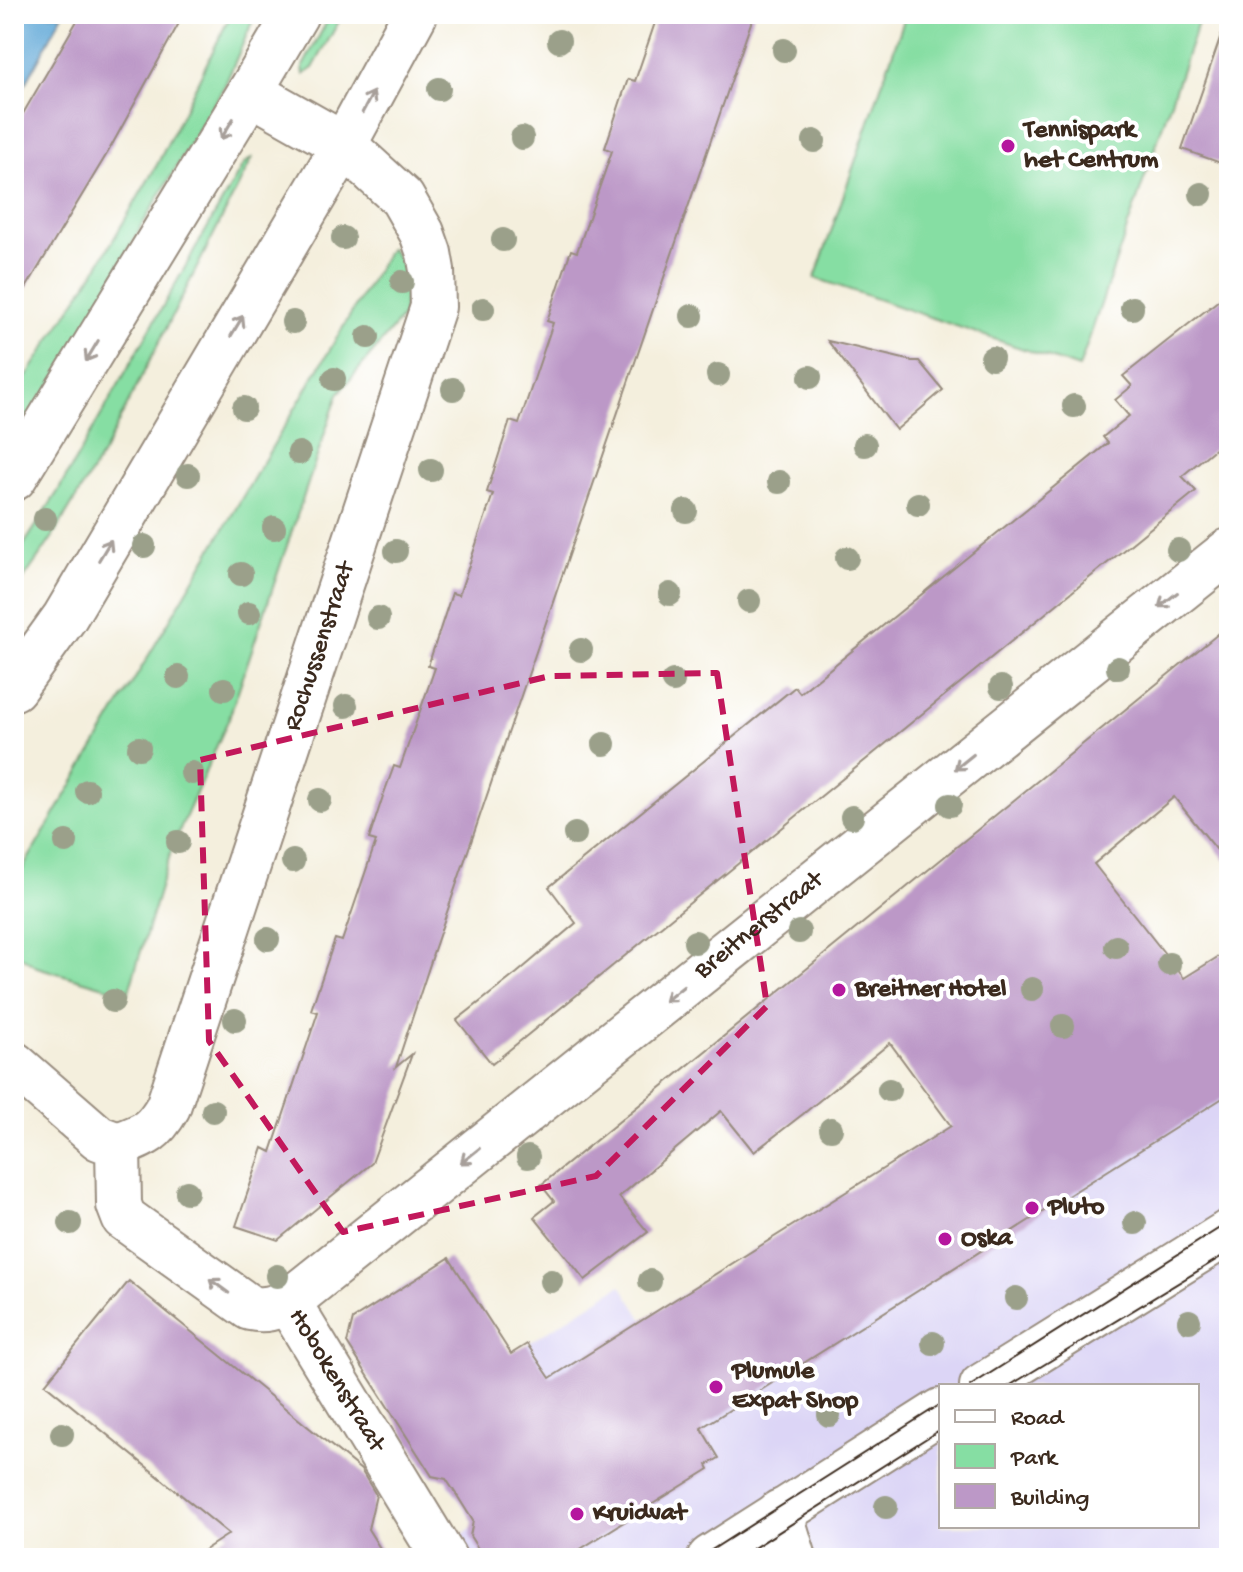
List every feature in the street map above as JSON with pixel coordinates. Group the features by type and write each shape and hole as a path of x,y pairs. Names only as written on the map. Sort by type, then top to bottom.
{"street":[{"path":"14,478 296,14"},
{"path":"14,688 65,617 344,145 415,14"},
{"name":"Rochussenstraat","path":"118,1145 149,1133 168,1107 433,307 432,270 422,233 402,198 344,145 250,92"},
{"name":"Breitnerstraat","path":"288,1302 1229,551"},
{"path":"14,1064 99,1138 118,1145"},
{"name":"Hobokenstraat","path":"118,1145 119,1205 124,1218 250,1308 273,1309 288,1302 444,1558"},
{"path":"985,1384 1229,1232"},
{"path":"710,1558 939,1412"},
{"path":"780,1512 794,1558"}],"highlighted area":[{"path":"717,673 767,1006 596,1176 343,1232 209,1041 200,760 550,676"}],"shaded area":[{"path":"1229,950 1229,1558 424,1558 476,1526 444,1477 431,1476 403,1431 404,1422 621,1285 643,1320"}],"green space":[{"path":"231,14 253,14 254,18 225,85 135,237 82,336 14,443 14,396 98,266 158,163"},
{"path":"331,14 343,14 313,68 304,75 303,66"},
{"name":"Tennispark het Centrum","path":"906,14 1201,14 1079,368 815,278"},
{"path":"253,157 103,453 52,538 14,593 14,560 57,493 243,165"},
{"path":"390,248 400,260 405,276 403,316 338,394 229,718 172,848 128,994 37,967 14,952 14,883"}],"water":[{"path":"14,14 63,14 14,105"}],"building":[{"path":"81,14 184,14 108,152 14,308 14,129"},
{"path":"658,14 754,14 432,956 396,1067 412,1054 372,1163 278,1240 236,1226 263,1148 271,1152 318,1012 311,1010 335,939 342,941 376,841 369,839 383,796 394,766 400,768 435,668 428,666 452,593 459,595 493,494 487,492 510,421 519,424 553,323 547,321 571,250 577,252 612,151 605,148 628,79 635,81"},
{"path":"1222,33 1229,34 1229,166 1182,149"},
{"path":"1229,292 1229,437 1182,476 1196,491 492,1064 457,1020 576,923 549,887 795,687 800,693 1108,443 1103,437 1129,416 1115,400 1132,386 1123,376"},
{"path":"828,341 919,361 943,390 896,430"},
{"path":"1229,625 1229,865 1174,797 1094,864 1184,978 1229,950 1229,1094 701,1428 719,1458 707,1465 709,1469 566,1558 484,1558 470,1536 473,1521 458,1497 446,1479 432,1476 347,1343 353,1319 449,1258 511,1354 527,1344 550,1378 951,1126 890,1043 754,1152 721,1111 619,1197 648,1232 585,1280 534,1217 554,1201 541,1185"},
{"path":"129,1281 361,1470 376,1495 368,1529 386,1558 192,1558 229,1534 45,1384"}],"tram line":[{"path":"973,1384 1229,1222"},
{"path":"1012,1384 1229,1252"},
{"path":"699,1558 939,1405"},
{"path":"738,1558 939,1430"}],"place":[{"name":"Tennispark het Centrum","path":"1008,146"},
{"name":"Breitner Hotel","path":"839,990"},
{"name":"Pluto","path":"1032,1208"},
{"name":"Oska","path":"945,1239"},
{"name":"Plumule Expat Shop","path":"716,1387"},
{"name":"Kruidvat","path":"577,1514"}]}
